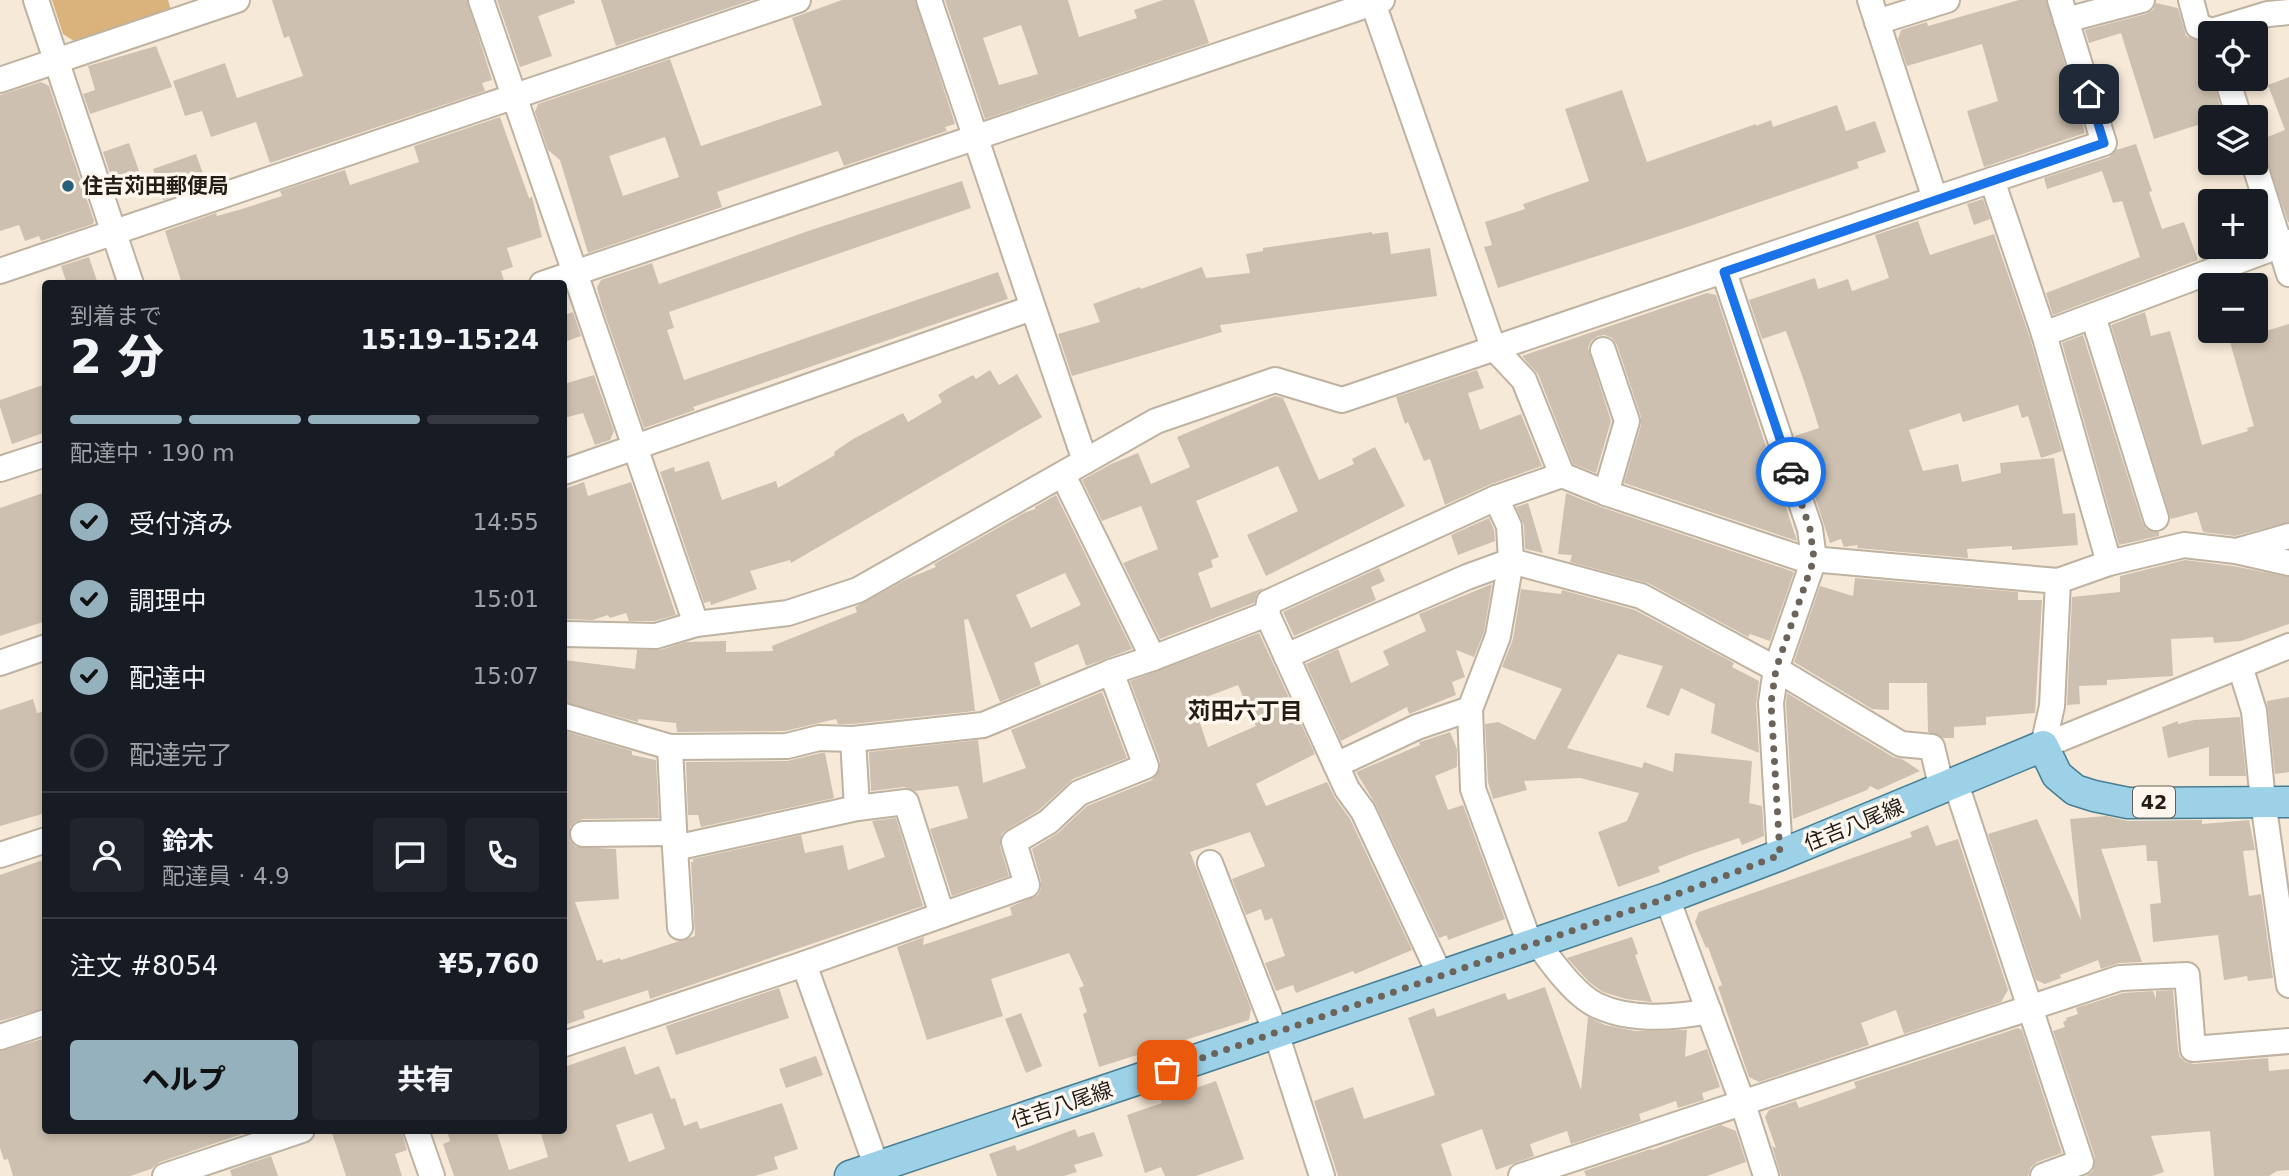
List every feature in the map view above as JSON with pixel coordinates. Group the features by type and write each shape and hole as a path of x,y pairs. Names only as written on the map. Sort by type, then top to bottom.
{"main road":[{"name":"住吉八尾線","path":"869,1173 1667,898 1780,855 2043,746"},
{"name":"42","path":"2043,746 2057,775 2075,790 2094,796 2128,803 2276,802"}],"street":[{"path":"36,0 130,280"},
{"path":"0,80 237,0"},
{"path":"481,0 696,624"},
{"path":"0,271 798,0"},
{"path":"929,0 1085,461"},
{"path":"1935,199 1873,11 1947,0"},
{"path":"567,634 656,636 696,624 788,613 858,590 1156,421 1275,380 1342,400 2104,143 2063,10 2142,0"},
{"path":"2191,0 2198,26"},
{"path":"553,280 1377,2 1493,347 1524,380 1562,475"},
{"path":"2246,21 2268,14 2289,12"},
{"path":"2259,175 2285,243 2289,274"},
{"path":"1992,180 2044,334 2109,562"},
{"path":"2044,334 2285,243"},
{"path":"1724,272 1810,529 1814,559 1776,669 1771,703 1780,855"},
{"path":"567,471 1032,308"},
{"path":"2093,316 2156,518"},
{"path":"1603,350 1627,421 1606,493"},
{"path":"0,468 42,454"},
{"path":"1063,475 1153,658"},
{"path":"1440,975 1363,811 1347,789 1286,656 1267,614 1269,602 1496,498 1562,475 1606,493 1800,558 2059,581 2109,562 2184,545 2236,551 2289,564"},
{"path":"1496,498 1509,526 1511,561 1498,636 1470,709 1472,789 1533,943 1559,972 1595,1004 1618,1012 1657,1017 1709,1011"},
{"path":"2236,551 2289,536"},
{"path":"1286,656 1467,577 1511,561 1641,596 1776,669 1901,744 1932,747 1949,786 2031,1009 2081,1163 2043,1176"},
{"path":"2043,746 2052,706 2059,581"},
{"path":"567,717 670,747 787,746 819,738 853,739 983,725 1111,672 1267,614"},
{"path":"2043,746 2289,646"},
{"path":"0,663 42,648"},
{"path":"2240,666 2254,710 2276,802 2289,985"},
{"path":"567,1043 804,964 1027,885 1014,842 1048,822 1079,793 1146,766 1111,672"},
{"path":"1336,765 1417,727 1470,709"},
{"path":"853,739 857,808"},
{"path":"670,747 680,928"},
{"path":"583,834 675,841 857,808 906,802 942,915"},
{"path":"0,855 42,841"},
{"path":"1210,863 1276,1033 1322,1176"},
{"path":"1667,898 1743,1104 1766,1176"},
{"path":"804,964 869,1173"},
{"path":"1521,1176 2120,978 2187,975 2193,1049 2289,1041"},
{"path":"0,1037 42,1023"},
{"path":"165,1176 290,1134"},
{"path":"417,1134 432,1176"}],"shaded area":[{"path":"52,0 168,0 172,13 77,43 63,34"}],"building":[{"path":"272,0 467,0 492,80 482,83 485,91 270,163 256,122 211,137 202,111 185,116 173,81 225,63 237,98 303,76 289,36 284,38"},
{"path":"497,0 574,0 575,3 538,16 552,56 520,67"},
{"path":"601,0 752,0 616,46"},
{"path":"842,0 915,0 955,124 945,127 947,131 844,166 838,151 717,192 722,207 588,253 560,160 548,150 535,112 538,104 670,59 701,146 822,105 792,18","holes":["665,137 679,177 623,196 609,156"]},
{"path":"945,0 1068,0 1079,37 1137,18 1134,10 1163,0 1194,0 1209,43 985,119","holes":["1021,25 1038,74 999,85 983,38"]},
{"path":"2019,0 2046,0 2085,133 1984,167 1967,111 1998,101 1982,44 1907,66 1898,39 1901,30 1927,22 1928,26"},
{"path":"2156,3 2178,8 2186,36 2198,41 2198,91 2216,91 2220,105 2198,105 2198,125 2154,139 2121,33 2089,43 2085,30 2153,10"},
{"path":"156,46 172,87 90,114 83,94 95,90 88,66"},
{"path":"2289,77 2289,222 2268,163 2268,137 2285,130 2268,85"},
{"path":"41,82 49,86 94,221 93,224 41,241 39,236 25,241 19,225 0,231 0,95"},
{"path":"1622,90 1647,162 1756,124 1771,120 1773,127 1837,105 1846,131 1875,121 1886,152 1857,162 1859,168 1498,288 1484,247 1492,245 1485,222 1525,209 1523,204 1589,181 1565,109"},
{"path":"500,117 529,198 532,197 542,237 507,248 513,267 501,271 504,280 181,280 165,231 216,213 217,216 282,196 280,191 345,170 350,185 419,162 414,146"},
{"path":"129,143 139,171 112,180 103,152"},
{"path":"2136,144 2162,229 2184,222 2198,260 2053,315 2046,293 2140,257 2122,201 2113,203 2102,171 2047,189 2044,178 2109,157 2116,150"},
{"path":"196,154 207,185 163,200 153,169"},
{"path":"962,181 971,208 669,312 674,328 667,330 684,380 998,272 1008,299 693,407 695,410 644,428 601,303 597,287 601,280 652,263 659,284 811,230"},
{"path":"1983,199 1990,219 1974,225 1967,204"},
{"path":"1918,221 1930,255 1994,234 2030,338 2062,451 2041,458 2028,416 2022,418 2018,405 1963,422 1960,413 1909,430 1923,471 1958,464 1962,482 2001,473 2000,463 2054,458 2063,514 2075,513 2078,545 2012,550 2012,546 1967,549 1968,558 1857,548 1858,545 1844,547 1841,539 1830,543 1795,436 1819,428 1804,381 1786,331 1762,339 1749,300 1815,278 1818,289 1848,279 1852,291 1889,278 1875,235"},
{"path":"1388,232 1391,254 1430,248 1437,296 1220,325 1222,332 1072,376 1058,334 1100,322 1093,304 1202,267 1206,278 1250,273 1246,254 1263,251 1263,248"},
{"path":"89,257 97,280 66,280 61,266"},
{"path":"1707,293 1716,295 1797,541 1624,483 1641,417 1617,345 1612,338 1598,336 1591,341 1588,348 1611,421 1596,473 1573,464 1538,374 1522,356"},
{"path":"573,312 581,336 567,341 567,314"},
{"path":"2145,312 2151,336 2170,331 2202,445 2248,431 2247,428 2254,426 2230,343 2268,343 2268,330 2289,324 2289,522 2235,536 2203,532 2197,512 2171,519 2111,325"},
{"path":"2083,335 2142,522 2146,529 2159,532 2159,536 2119,545 2062,343"},
{"path":"990,370 999,385 1017,374 1042,417 791,563 790,560 750,571 757,589 711,605 710,601 704,603 660,472 674,467 675,472 709,461 722,500 776,481 778,488 835,455 834,452 853,439 903,413 908,422 942,402 938,395 947,389 973,375 976,379"},
{"path":"1477,370 1484,388 1468,393 1480,430 1521,414 1542,466 1491,484 1445,505 1430,459 1424,461 1408,422 1405,424 1396,397"},
{"path":"594,375 614,431 610,440 595,445 583,413 567,417 567,383"},
{"path":"42,385 42,433 12,444 0,400"},
{"path":"1275,396 1283,398 1319,480 1354,464 1352,459 1375,447 1405,506 1266,576 1247,535 1298,511 1278,466 1196,501 1219,557 1211,560 1213,567 1198,573 1211,608 1263,588 1254,603 1160,639 1123,563 1158,549 1141,506 1102,521 1082,480 1138,453 1151,484 1190,467 1177,437"},
{"path":"584,482 588,496 631,482 676,615 654,621 629,621 626,613 593,620 567,619 567,488"},
{"path":"42,493 42,622 0,636 0,508"},
{"path":"1566,493 1794,572 1770,641 1750,634 1748,637 1648,583 1570,562 1572,555 1558,554"},
{"path":"1056,495 1132,649 1086,666 1078,644 1034,663 1041,685 1000,702 968,619 964,620 975,711 852,724 838,724 836,719 785,731 677,732 676,723 638,719 638,722 567,703 567,660 635,669 637,650 660,650 686,642 726,641 726,652 773,651 772,646 857,612 855,607 936,567 934,564","holes":["1065,573 1081,605 1031,628 1016,595"]},
{"path":"1528,503 1543,553 1525,549 1524,525 1516,507"},
{"path":"1489,518 1495,541 1458,555 1451,535"},
{"path":"2185,560 2289,577 2289,624 2241,641 2214,643 2213,637 2171,639 2173,676 2107,680 2107,685 2079,686 2080,704 2067,705 2072,597 2120,592 2120,576"},
{"path":"1379,568 1385,581 1371,587 1376,600 1294,636 1283,612"},
{"path":"1855,578 2018,592 2018,600 2042,600 2035,713 1986,717 1986,725 1954,727 1954,738 1943,738 1928,732 1927,683 1889,683 1889,710 1872,709 1794,662 1820,586 1853,596"},
{"path":"1492,584 1484,632 1474,657 1456,650 1465,677 1452,682 1456,695 1409,714 1407,707 1341,741 1306,664 1338,649 1351,683 1389,665 1383,651 1426,631 1419,614"},
{"path":"1521,589 1561,594 1562,590 1635,610 1734,663 1732,667 1759,681 1756,704 1759,753 1711,733 1715,704 1681,688 1669,716 1646,707 1663,666 1618,654 1567,748 1642,768 1644,762 1673,772 1675,753 1752,761 1749,803 1762,806 1764,836 1742,845 1739,838 1694,853 1658,867 1660,872 1618,887 1598,832 1627,821 1639,793 1580,778 1524,781 1527,790 1493,799 1488,782 1485,724 1498,722 1535,740 1562,689 1502,667 1513,639"},
{"path":"1259,633 1315,754 1256,784 1266,806 1327,782 1350,819 1412,950 1355,974 1353,971 1296,993 1293,985 1276,991 1265,963 1285,956 1272,918 1265,921 1261,909 1246,915 1232,879 1265,866 1250,832 1190,852 1251,1009 1249,1020 1099,1067 1083,1014 1087,1012 1079,988 1084,986 1069,953 991,979 1003,1016 927,1040 897,947 924,937 923,945 1012,915 1010,907 1038,895 1041,889 1032,849 1058,833 1087,806 1152,780 1160,769 1160,761 1130,681","holes":["1238,685 1256,726 1208,747 1193,702"]},
{"path":"1102,692 1127,758 1073,779 1039,810 1002,833 1000,846 1009,876 952,896 930,829 968,818 958,786 916,791 904,787 871,791 869,752 978,740 983,783 1026,768 1011,730"},
{"path":"1787,693 1920,771 1878,790 1870,786 1867,790 1793,819"},
{"path":"2289,697 2289,772 2275,774 2267,701"},
{"path":"33,699 37,713 42,712 42,814 0,826 0,710"},
{"path":"2240,717 2246,776 2209,776 2209,747 2168,758 2162,727 2178,721 2178,724 2194,720"},
{"path":"567,732 632,751 632,755 656,760 659,818 583,819 570,827 570,841 576,847 616,849 619,899 575,902 597,961 602,959 603,963 620,958 621,960 695,936 693,859 801,835 805,853 843,845 848,870 885,857 872,821 896,818 923,906 650,999 648,990 583,1011 585,1018 567,1024"},
{"path":"1450,732 1457,749 1457,767 1435,776 1448,810 1463,805 1505,919 1448,940 1447,935 1439,938 1376,805 1356,772 1420,745 1419,742"},
{"path":"825,753 834,798 701,827 698,815 688,815 686,762 787,761"},
{"path":"2106,816 2128,821 2202,820 2202,824 2249,820 2255,850 2243,851 2249,896 2261,894 2273,978 2248,981 2247,976 2224,980 2218,935 2153,942 2150,904 2161,903 2157,861 2147,861 2146,845 2101,849 2142,962 2119,963 2101,969 2098,960 2045,984 2036,980 1988,834 2037,819 2081,920 2070,819"},
{"path":"1928,825 1936,846 1958,839 2008,990 2001,1002 1904,1034 1896,1010 1861,1023 1869,1045 1759,1082 1749,1077 1718,987 1722,985 1708,947 1706,948 1695,922 1699,912 1912,837 1910,832"},
{"path":"42,860 42,1009 0,1021 0,875"},
{"path":"1632,937 1638,954 1635,955 1652,1002 1626,999 1603,992 1589,982 1567,958"},
{"path":"1545,987 1581,1090 1588,1017 1605,1025 1635,1031 1687,1030 1685,1057 1707,1049 1720,1087 1702,1093 1704,1100 1678,1108 1676,1101 1639,1114 1641,1121 1571,1144 1567,1131 1530,1144 1534,1156 1496,1170 1482,1129 1441,1144 1452,1176 1338,1176 1314,1101 1353,1087 1364,1119 1435,1095 1408,1018 1434,1008 1437,1017 1505,993 1508,1000"},
{"path":"779,988 789,1018 676,1055 666,1026"},
{"path":"2173,990 2178,1050 2180,1057 2186,1062 2194,1064 2268,1058 2269,1071 2289,1069 2289,1170 2277,1171 2269,1176 2214,1176 2210,1131 2151,1136 2164,1172 2152,1176 2086,1176 2093,1171 2095,1157 2053,1031 2065,1027 2063,1022 2066,1018 2078,1014 2076,1008 2123,993 2153,991 2156,999 2156,991"},
{"path":"1021,1013 1042,1066 1026,1073 1005,1019"},
{"path":"2018,1028 2022,1030 2062,1153 2037,1162 2031,1167 2028,1176 1781,1176 1772,1146 1776,1148 1765,1117 1769,1110 1796,1101 1799,1108 1856,1088 1854,1082"},
{"path":"42,1039 42,1134 242,1134 160,1162 151,1169 130,1176 13,1176 8,1159 4,1160 0,1148 0,1051"},
{"path":"625,1046 635,1075 659,1066 671,1099 675,1098 684,1126 697,1121 700,1129 782,1103 798,1149 774,1157 778,1169 755,1176 454,1176 443,1144 450,1141 448,1134 497,1134 509,1170 548,1157 541,1134 567,1134 567,1066","holes":["652,1113 665,1149 629,1162 616,1125"]},
{"path":"816,1056 823,1075 786,1088 779,1069"},
{"path":"1216,1081 1244,1159 1196,1176 1165,1176 1161,1167 1145,1173 1127,1115"},
{"path":"1721,1125 1736,1131 1746,1162 1707,1176 1586,1176 1584,1171 1652,1150"},
{"path":"1075,1129 1078,1137 1094,1132 1103,1156 1074,1165 1077,1172 1064,1176 997,1176 989,1154 1015,1145 1017,1151"},
{"path":"332,1134 402,1134 407,1150 395,1154 402,1176 346,1176"},
{"path":"271,1156 278,1176 232,1176 230,1170"}],"way so far":[{"path":"1167,1070 1667,898 1780,855 1771,703 1776,669 1814,559 1810,529 1791,472"}],"place":[{"name":"住吉苅田郵便局","path":"68,186"}],"district":[{"name":"苅田六丁目","path":"1245,711"}],"route":[{"path":"1791,472 1724,272 2104,143 2089,94"}]}
